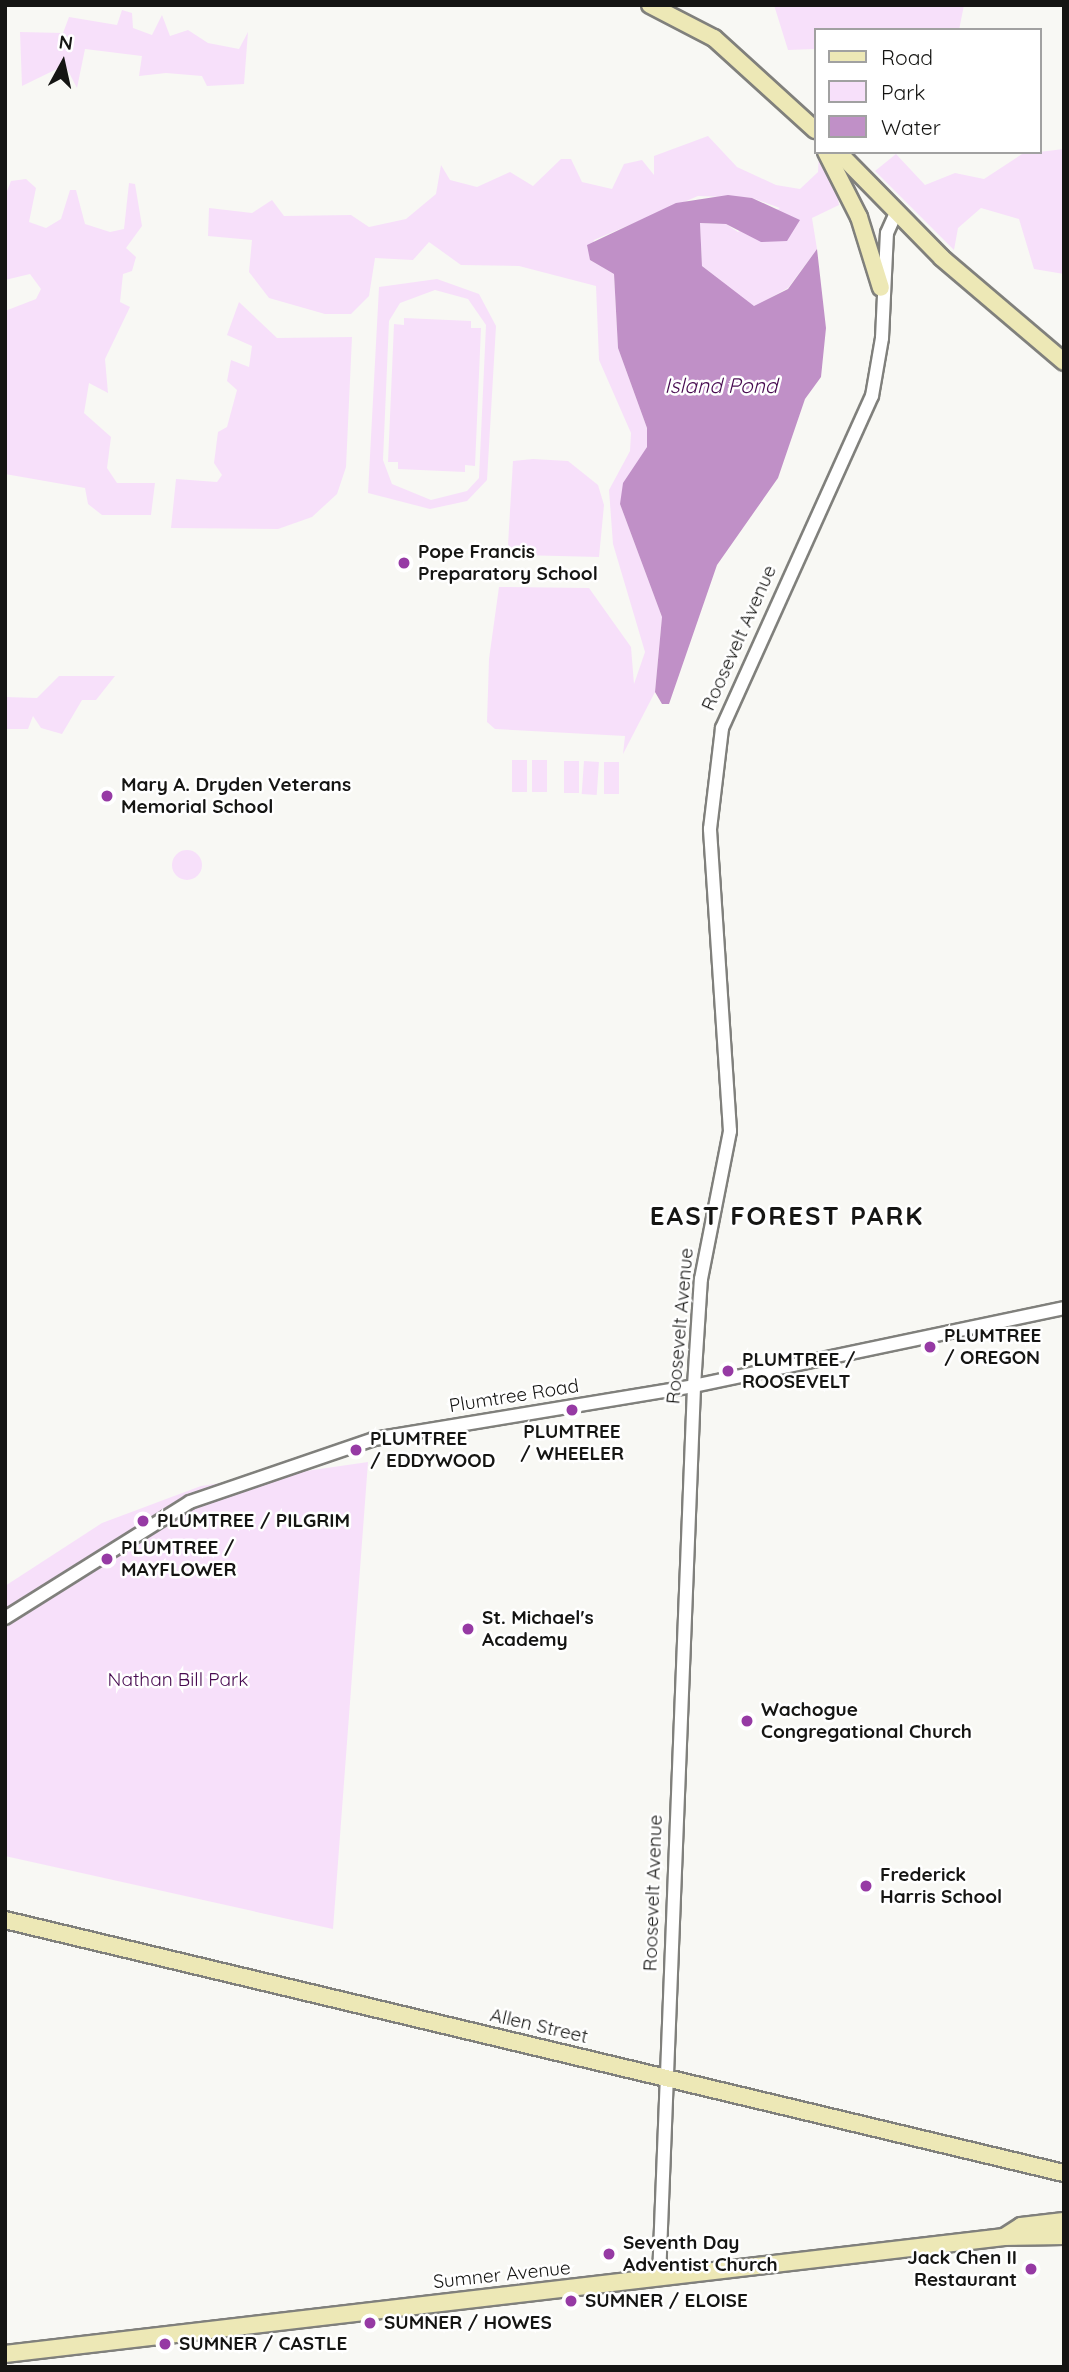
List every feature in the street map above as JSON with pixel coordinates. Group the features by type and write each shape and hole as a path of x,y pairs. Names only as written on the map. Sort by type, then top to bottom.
{"main road":[{"path":"650,5 715,38 814,130"},
{"name":"Roosevelt Avenue","path":"827,154 859,217 881,288"},
{"path":"840,154 1041,349 1064,362"},
{"name":"Allen Street","path":"5,1920 1064,2173"},
{"name":"Sumner Avenue","path":"1004,2237 1021,2226 1064,2221"},
{"name":"Sumner Avenue","path":"5,2354 1004,2237 1064,2236"}],"street":[{"name":"Roosevelt Avenue","path":"659,2278 694,1387 701,1279 730,1131 710,829 722,728 872,396 882,338 881,288 887,233 897,211"},
{"name":"Plumtree Road","path":"5,1618 166,1515 297,1463 389,1435 694,1387 1064,1308"}],"green space":[{"path":"774,5 964,5 959,28 814,28 814,49 788,50"},
{"path":"122,10 132,13 133,28 152,35 162,15 170,36 188,30 208,43 239,49 248,32 244,84 207,86 202,76 166,73 139,76 142,56 85,49 77,88 65,65 22,86 20,32 63,33 69,17 117,25"},
{"path":"708,136 737,167 776,185 800,189 818,172 819,154 836,184 839,205 812,218 817,249 788,288 754,307 702,266 700,223 726,224 738,232 780,208 752,198 698,196 594,240 590,260 614,274 618,348 647,428 647,447 620,504 662,617 655,692 623,754 625,736 495,729 487,722 489,659 499,587 589,588 631,647 634,684 645,652 613,544 609,490 630,451 631,433 599,360 596,286 519,266 461,265 429,242 413,260 375,258 369,296 351,314 325,314 269,298 249,272 252,240 208,236 209,208 252,213 272,200 284,216 351,215 369,227 406,219 436,194 441,165 450,180 477,187 510,172 533,186 561,159 571,159 582,182 612,189 624,164 642,160 654,175 654,156"},
{"path":"1064,149 1064,274 1034,269 1019,219 981,208 958,228 954,250 875,171 896,154 925,185 955,173 984,179 1022,154 1041,154 1041,152"},
{"path":"26,179 36,188 29,222 46,228 61,219 70,190 76,190 85,224 110,232 124,229 129,183 135,184 142,226 126,248 136,257 132,271 123,274 120,302 130,307 105,359 108,393 89,383 84,413 111,437 107,468 117,483 155,483 151,515 102,515 88,504 85,488 5,474 5,311 36,299 41,289 30,274 5,280 5,196 11,181"},
{"path":"437,279 479,294 496,326 487,480 467,501 430,509 368,493 379,287","holes":["435,290 468,299 486,325 479,478 467,491 431,500 392,484 383,460 389,321 400,303"]},
{"path":"239,302 277,338 352,337 346,467 337,494 312,517 278,529 171,528 176,479 217,482 222,475 214,463 218,432 227,427 237,390 227,381 231,360 249,367 252,346 227,335"},
{"path":"404,318 471,321 471,328 481,328 475,466 465,465 465,472 398,469 398,462 388,462 394,324 404,325"},
{"path":"513,461 568,461 598,485 604,505 599,557 519,555 508,545"},
{"path":"59,676 115,676 96,700 82,700 62,734 41,728 33,716 28,729 5,729 5,697 37,698"},
{"path":"512,760 527,760 527,792 512,792"},
{"path":"532,760 547,760 547,792 532,792"},
{"path":"564,761 579,761 579,793 564,793"},
{"path":"584,761 599,762 597,795 582,794"},
{"path":"604,762 619,762 619,794 604,794"},
{"path":"187,850 197,855 202,865 197,875 187,880 177,875 172,865 177,855"},
{"name":"Nathan Bill Park","path":"368,1462 333,1929 5,1856 5,1586 102,1523 201,1486"}],"water":[{"name":"Island Pond","path":"728,195 752,198 800,220 787,241 761,242 726,224 700,223 702,266 754,306 788,289 817,249 826,328 821,377 805,399 778,478 717,565 669,704 662,704 655,692 662,617 620,504 623,483 647,447 647,428 618,348 614,274 590,260 587,245 676,203"}],"place":[{"name":"Pope Francis Preparatory School","path":"404,563"},
{"name":"Mary A. Dryden Veterans Memorial School","path":"107,796"},
{"name":"PLUMTREE / OREGON","path":"930,1347"},
{"name":"PLUMTREE / ROOSEVELT","path":"728,1371"},
{"name":"PLUMTREE / WHEELER","path":"572,1410"},
{"name":"PLUMTREE / EDDYWOOD","path":"356,1450"},
{"name":"PLUMTREE / PILGRIM","path":"143,1521"},
{"name":"PLUMTREE / MAYFLOWER","path":"107,1559"},
{"name":"St. Michael's Academy","path":"468,1629"},
{"name":"Wachogue Congregational Church","path":"747,1721"},
{"name":"Frederick Harris School","path":"866,1886"},
{"name":"Seventh Day Adventist Church","path":"609,2254"},
{"name":"Jack Chen II Restaurant","path":"1031,2269"},
{"name":"SUMNER / ELOISE","path":"571,2301"},
{"name":"SUMNER / HOWES","path":"370,2323"},
{"name":"SUMNER / CASTLE","path":"165,2344"}],"district":[{"name":"EAST FOREST PARK","path":"787,1216"}]}
